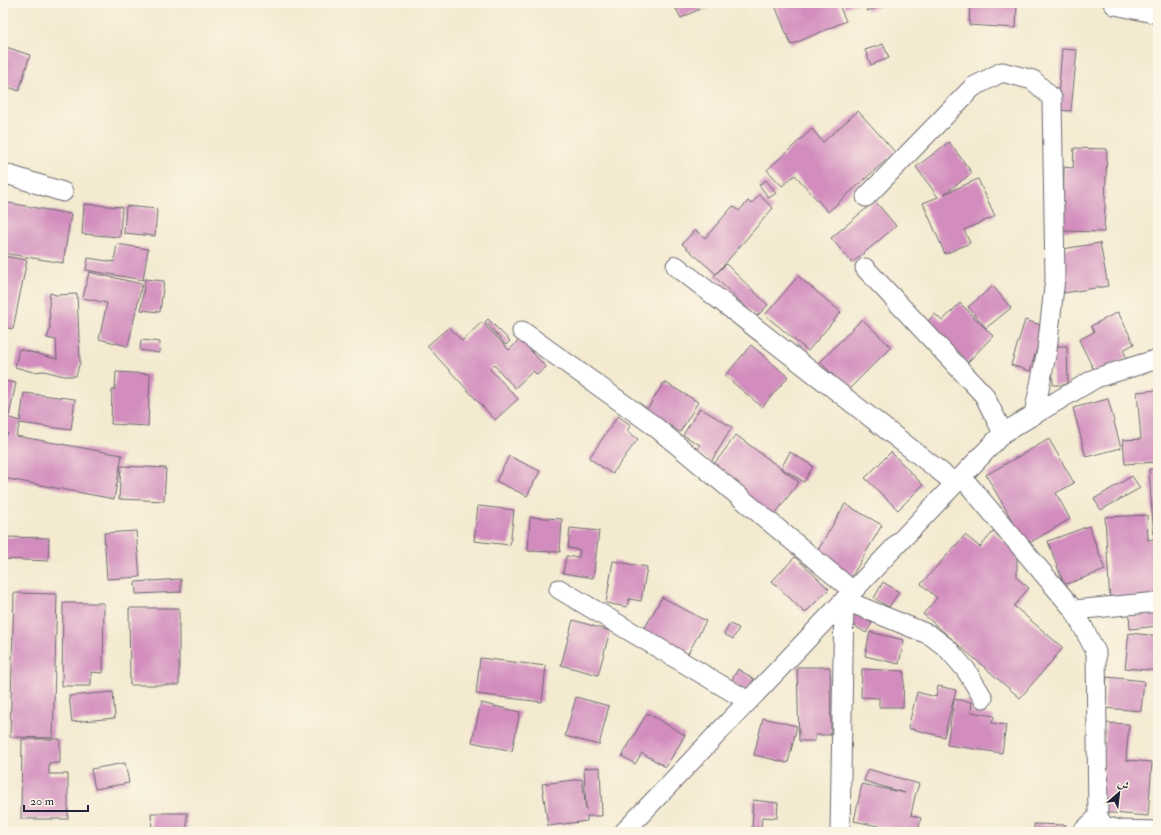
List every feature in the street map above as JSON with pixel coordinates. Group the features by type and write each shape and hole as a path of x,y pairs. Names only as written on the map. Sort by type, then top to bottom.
{"street":[{"path":"1113,3 1115,5 1158,14"},
{"path":"866,197 973,87 1002,72 1033,80 1052,98 1056,278 1047,350 1034,414"},
{"path":"3,173 63,192"},
{"path":"676,266 958,480 1074,610 1096,652 1098,817 1104,826 1120,830 1158,831"},
{"path":"865,268 984,395 1003,432"},
{"path":"522,331 654,425 849,595 930,635 947,648 966,670 983,698"},
{"path":"624,832 1003,432 1096,378 1158,359"},
{"path":"559,589 748,701"},
{"path":"840,832 849,595"},
{"path":"1074,610 1158,602"},
{"path":"1082,832 1098,817"}],"building":[{"path":"673,3 712,3 681,18"},
{"path":"774,3 838,3 846,21 791,45"},
{"path":"844,3 859,3 845,8"},
{"path":"865,3 893,3 867,11"},
{"path":"970,3 1017,3 1016,28 969,25"},
{"path":"883,44 889,58 871,65 865,50"},
{"path":"3,46 30,55 19,91 3,85"},
{"path":"1062,49 1077,50 1071,111 1057,110"},
{"path":"858,111 895,152 828,212 795,175 782,186 767,170 812,129 823,142"},
{"path":"3,120 7,121 3,134"},
{"path":"949,142 972,173 944,194 978,179 995,216 964,230 970,243 945,254 923,203 938,197 916,167"},
{"path":"1074,148 1107,149 1104,232 1063,231 1064,167 1073,168"},
{"path":"766,180 776,193 769,198 759,185"},
{"path":"759,195 773,208 716,274 682,244 695,230 705,238 733,206 739,211 748,201 751,204"},
{"path":"875,201 896,226 852,263 831,238"},
{"path":"3,202 71,214 63,263 3,253"},
{"path":"84,204 122,207 120,237 82,234"},
{"path":"126,206 157,209 155,236 124,233"},
{"path":"1100,243 1108,286 1064,293 1056,250"},
{"path":"117,244 148,249 143,280 86,270 88,258 114,262"},
{"path":"3,256 27,260 13,329 3,327"},
{"path":"726,264 768,305 756,317 714,276"},
{"path":"89,272 142,284 128,346 99,339 107,303 83,298"},
{"path":"798,276 841,312 808,351 765,315"},
{"path":"145,279 164,281 160,312 141,310"},
{"path":"993,286 1011,308 986,328 968,307"},
{"path":"50,293 56,295 77,294 80,362 76,376 64,376 44,371 33,372 15,367 19,349 57,359 56,340 47,338 50,329"},
{"path":"960,303 993,336 967,363 926,323 935,314 942,321"},
{"path":"1118,312 1134,344 1123,350 1127,358 1096,374 1079,340 1094,332 1091,326"},
{"path":"488,319 510,341 506,345 485,322"},
{"path":"862,319 891,347 848,390 820,362"},
{"path":"1025,320 1044,326 1030,371 1011,365"},
{"path":"482,322 509,350 520,339 546,367 537,375 533,371 515,388 494,365 490,369 518,399 495,420 427,346 449,327 462,341"},
{"path":"141,340 160,342 159,353 140,350"},
{"path":"751,345 788,377 762,407 725,376"},
{"path":"1052,346 1067,346 1068,385 1053,385"},
{"path":"116,372 150,374 148,426 111,424 112,390 115,389"},
{"path":"3,381 16,383 9,416 3,414"},
{"path":"664,382 698,402 680,432 646,411"},
{"path":"1158,390 1158,462 1125,464 1123,440 1141,439 1137,392"},
{"path":"24,393 75,399 71,430 20,423 16,436 122,455 114,499 3,478 3,433 8,434 3,432 3,416 20,421"},
{"path":"1108,399 1121,448 1086,457 1073,408"},
{"path":"700,408 732,427 711,462 696,452 700,445 683,435"},
{"path":"618,416 631,425 627,431 638,439 612,474 589,458"},
{"path":"736,435 799,482 772,518 712,467"},
{"path":"1049,439 1074,483 1056,493 1070,519 1026,545 986,475"},
{"path":"790,452 813,466 804,482 781,468"},
{"path":"891,452 923,485 898,510 865,478"},
{"path":"509,456 540,471 527,496 496,481"},
{"path":"121,466 166,468 164,501 119,499"},
{"path":"1158,468 1158,601 1110,603 1105,517 1147,515 1148,540 1154,539 1149,469"},
{"path":"1132,476 1140,488 1101,510 1094,499"},
{"path":"845,504 882,525 851,578 814,557"},
{"path":"478,506 514,510 510,545 474,541"},
{"path":"530,517 562,519 560,552 528,551"},
{"path":"1089,526 1105,570 1064,585 1048,541"},
{"path":"570,528 599,531 593,578 563,573 566,556 579,557 580,550 568,548"},
{"path":"136,531 140,577 107,579 104,533"},
{"path":"993,532 1017,552 1017,578 1029,588 1014,606 1063,648 1020,698 923,614 937,598 921,584 965,535 980,547"},
{"path":"3,537 49,538 48,561 3,559"},
{"path":"795,557 829,589 805,613 772,581"},
{"path":"613,561 647,567 641,601 629,599 627,607 606,603"},
{"path":"181,579 181,592 136,594 135,582"},
{"path":"883,582 899,592 889,607 874,598"},
{"path":"14,593 57,594 53,738 10,737"},
{"path":"662,597 706,621 685,659 641,635"},
{"path":"63,603 104,603 103,673 91,672 91,686 62,686"},
{"path":"129,608 179,608 179,685 130,685"},
{"path":"1158,610 1158,626 1130,629 1129,612"},
{"path":"852,612 872,623 866,633 847,621"},
{"path":"573,620 610,631 598,675 561,665"},
{"path":"730,624 739,628 733,639 724,634"},
{"path":"870,632 904,640 899,664 865,656"},
{"path":"1129,633 1158,636 1158,671 1125,668"},
{"path":"480,658 546,666 542,702 476,694"},
{"path":"797,667 830,667 831,735 815,735 815,741 799,741"},
{"path":"738,669 754,679 746,692 730,683"},
{"path":"862,669 904,671 903,707 879,707 879,698 861,697"},
{"path":"1107,677 1144,681 1141,711 1104,708"},
{"path":"938,686 956,690 944,737 908,728 917,692 936,697"},
{"path":"113,692 115,718 72,722 69,696"},
{"path":"576,697 609,706 599,745 565,736"},
{"path":"954,699 972,702 971,712 994,716 992,723 1006,725 1002,753 947,745"},
{"path":"481,703 520,712 512,751 472,742"},
{"path":"647,713 685,735 666,767 642,753 635,764 622,756"},
{"path":"763,718 797,726 788,763 754,755"},
{"path":"1106,723 1129,724 1126,760 1152,762 1148,816 1100,812"},
{"path":"22,739 60,739 60,763 49,763 49,774 68,774 68,819 21,819"},
{"path":"125,763 129,783 95,789 91,769"},
{"path":"600,767 602,816 587,816 587,821 548,826 542,784 582,779 586,810 584,768"},
{"path":"868,769 919,784 911,815 921,818 918,832 907,832 854,821 862,784 905,793 864,781"},
{"path":"753,800 778,803 777,818 762,817 761,830 752,829"},
{"path":"151,813 187,813 187,832 152,832"},
{"path":"1034,824 1066,825 1066,832 1034,832"}]}
